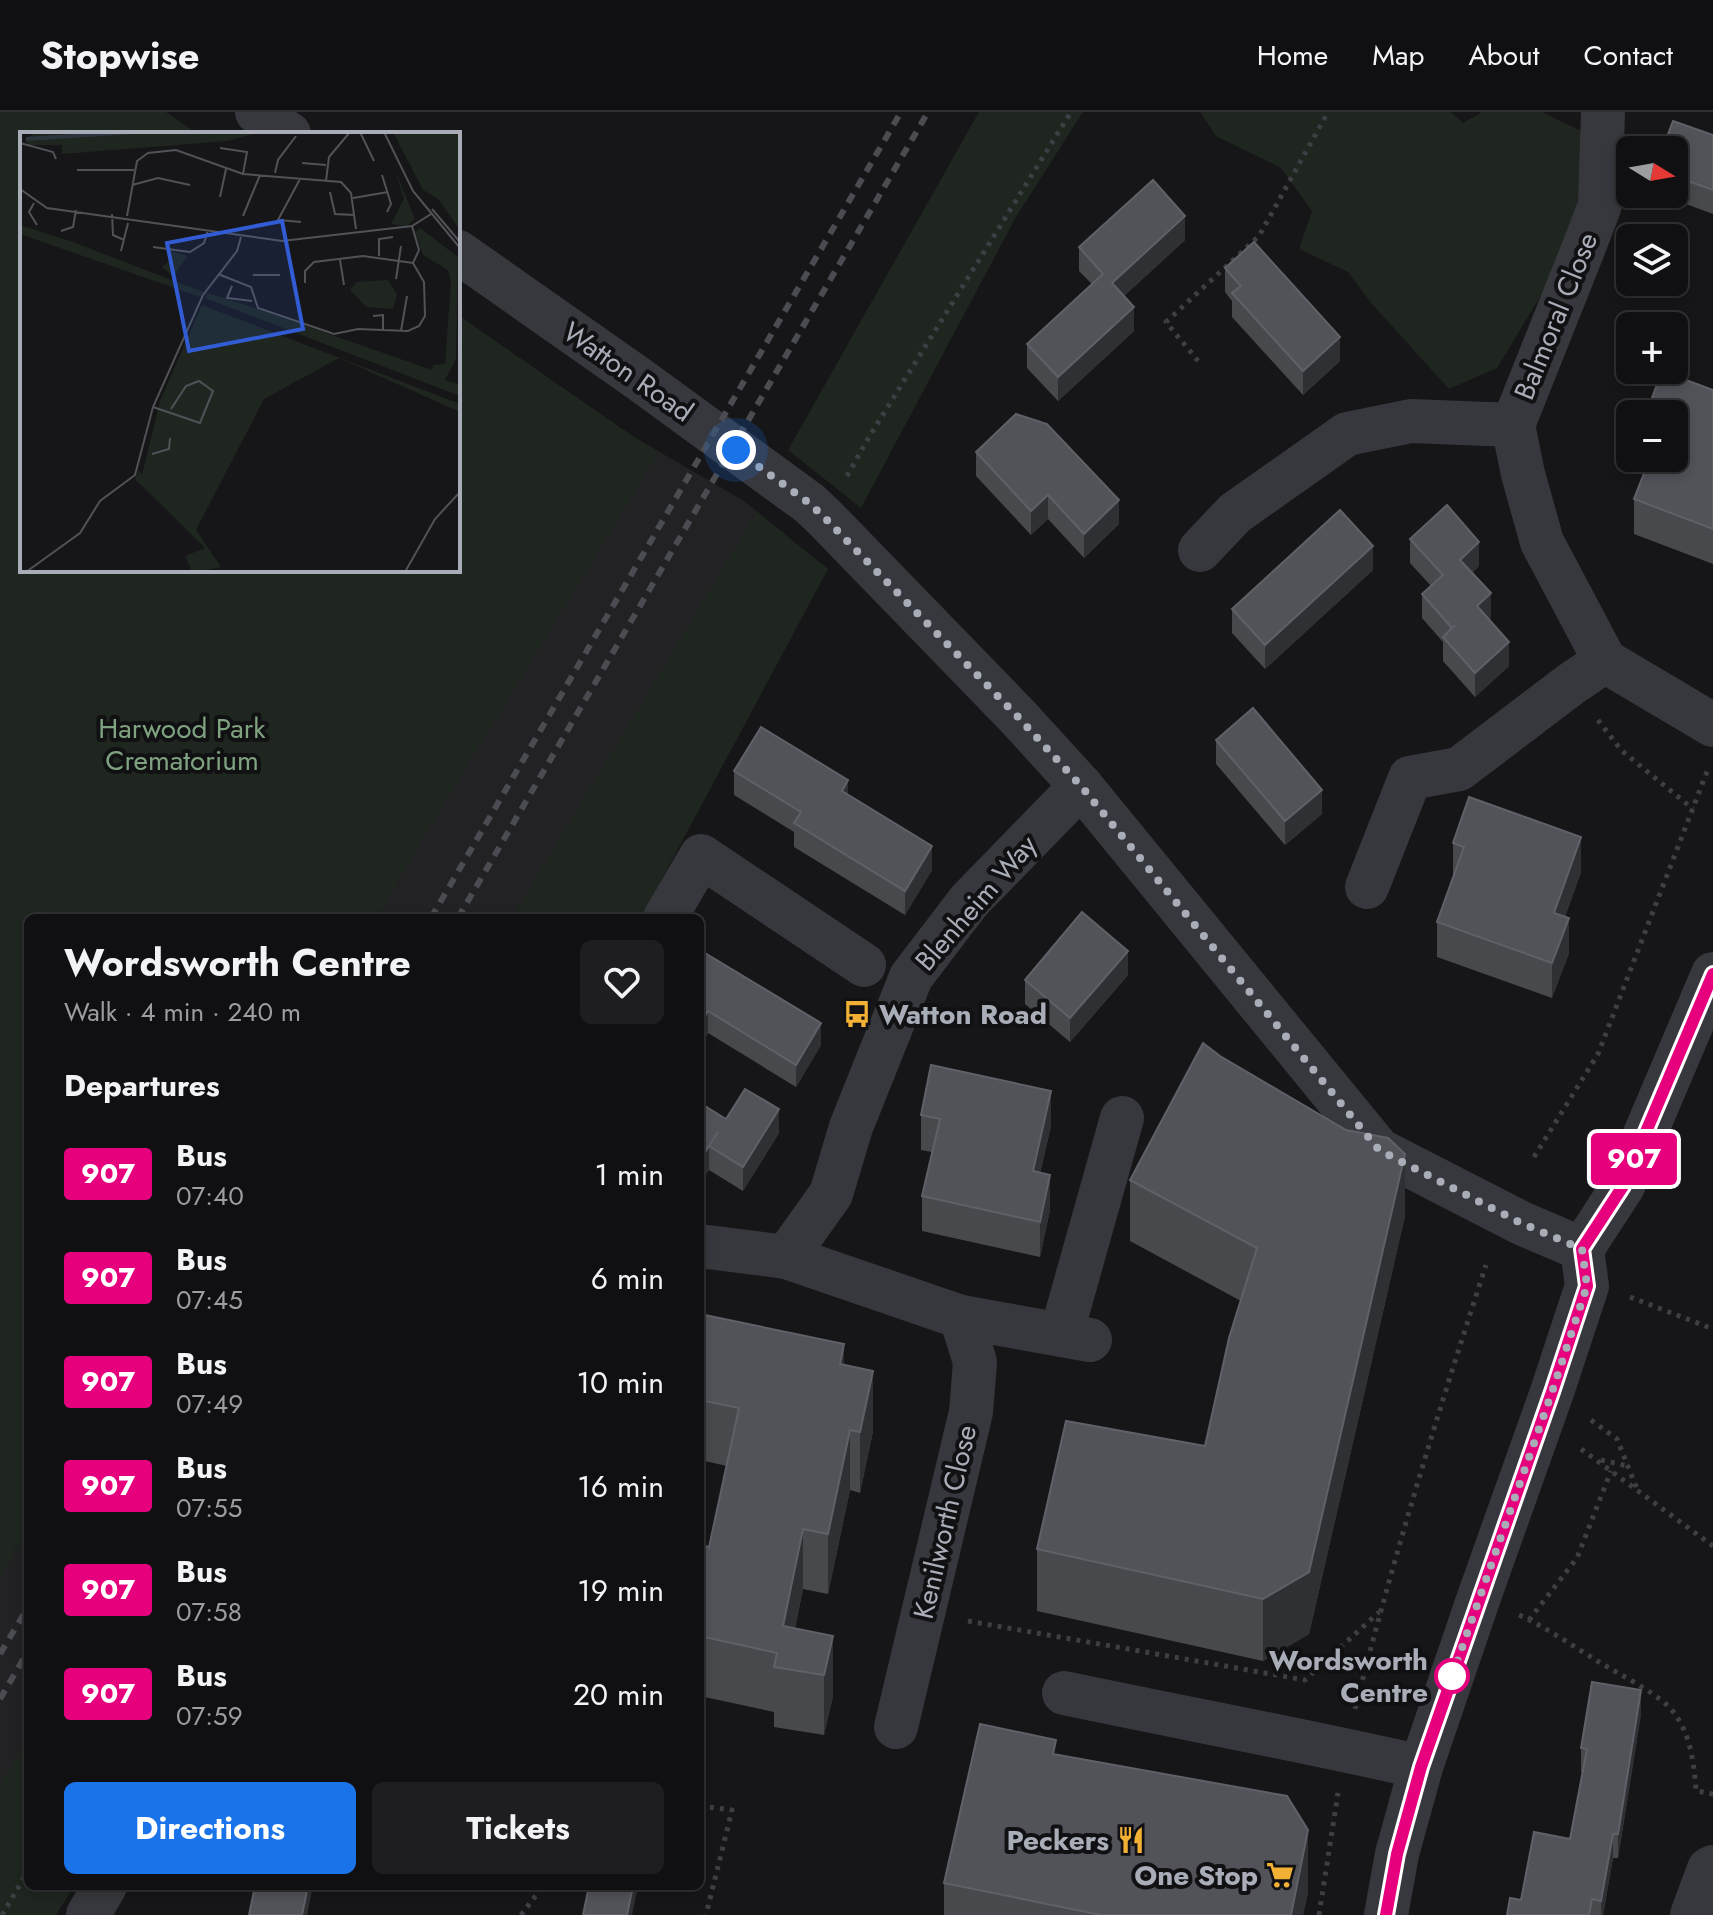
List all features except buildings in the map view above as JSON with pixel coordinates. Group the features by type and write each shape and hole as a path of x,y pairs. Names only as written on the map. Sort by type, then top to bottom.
{"street":[{"path":"257,112 286,132"},
{"name":"Balmoral Close","path":"1588,672 1542,542 1513,425 1600,205 1603,112"},
{"name":"Watton Road","path":"460,253 809,503 1019,718 1081,786 1379,1150 1521,1223 1585,1267"},
{"name":"Balmoral Close","path":"1200,550 1235,513 1347,434 1411,421 1513,425"},
{"path":"1367,887 1410,778 1459,769 1588,672 1713,725"},
{"name":"Blenheim Way","path":"786,1257 831,1194 851,1127 911,977 969,901 1081,786"},
{"path":"667,914 701,856 864,965"},
{"path":"1386,1915 1397,1854 1421,1767 1552,1392 1585,1267 1713,974"},
{"path":"704,1247 786,1257 961,1317 1075,1337 1122,1118"},
{"name":"Kenilworth Close","path":"896,1727 971,1412 975,1362 961,1317"},
{"path":"1064,1693 1421,1767"},
{"path":"1692,1915 1712,1856"},
{"path":"88,1915 103,1890"}],"path":[{"path":"869,437 1071,112"},
{"path":"1198,361 1166,322 1259,236 1328,112"},
{"path":"1588,672 1621,750 1693,809"},
{"path":"1534,1157 1598,1054 1713,757"},
{"path":"924,1613 1305,1680 1380,1611 1441,1401 1486,1265"},
{"path":"1585,1267 1630,1297 1713,1329"},
{"path":"1552,1392 1617,1439 1637,1490"},
{"path":"1581,1449 1713,1546"},
{"path":"1596,1459 1628,1466"},
{"path":"1529,1620 1577,1558 1611,1471"},
{"path":"1479,1597 1529,1620 1674,1711 1689,1742 1696,1791 1713,1794"},
{"path":"704,1806 732,1810 706,1915"},
{"path":"2,1915 24,1878"},
{"path":"521,1915 540,1890"}],"shaded area":[{"path":"634,437 744,501 785,534 558,914 336,914"},
{"path":"24,1470 24,1815 0,1856 0,1510"}],"green space":[{"name":"Harwood Park Crematorium","path":"0,112 166,112 195,132 20,132 20,572 460,572 460,316 659,452 379,914 24,914 24,1537 0,1579"},
{"path":"979,112 1083,112 1016,217 861,508 788,450"},
{"path":"1200,112 1451,112 1463,123 1482,112 1542,112 1583,132 1584,175 1573,219 1544,290 1497,368 1449,389 1372,304 1348,272 1299,249 1312,211 1281,168 1216,136"},
{"path":"757,512 828,569 643,914 514,914"},
{"path":"24,1744 24,1890 72,1890 56,1915 0,1915 0,1784"}],"railway":[{"path":"433,914 901,112"},
{"path":"460,914 928,112"},
{"path":"0,1654 24,1614"},
{"path":"0,1699 24,1658"}],"bus line":[{"name":"907","path":"1386,1915 1397,1854 1421,1767 1587,1286 1582,1249 1623,1186 1713,974"}],"place":[{"name":"Watton Road","path":"857,1014"},
{"name":"Wordsworth Centre","path":"1452,1676"},
{"name":"Peckers","path":"1131,1840"},
{"name":"One Stop","path":"1280,1875"}],"route":[{"path":"736,450 824,517 1019,718 1081,786 1379,1150 1521,1223 1582,1249 1587,1286 1450,1682 1452,1676"}]}
